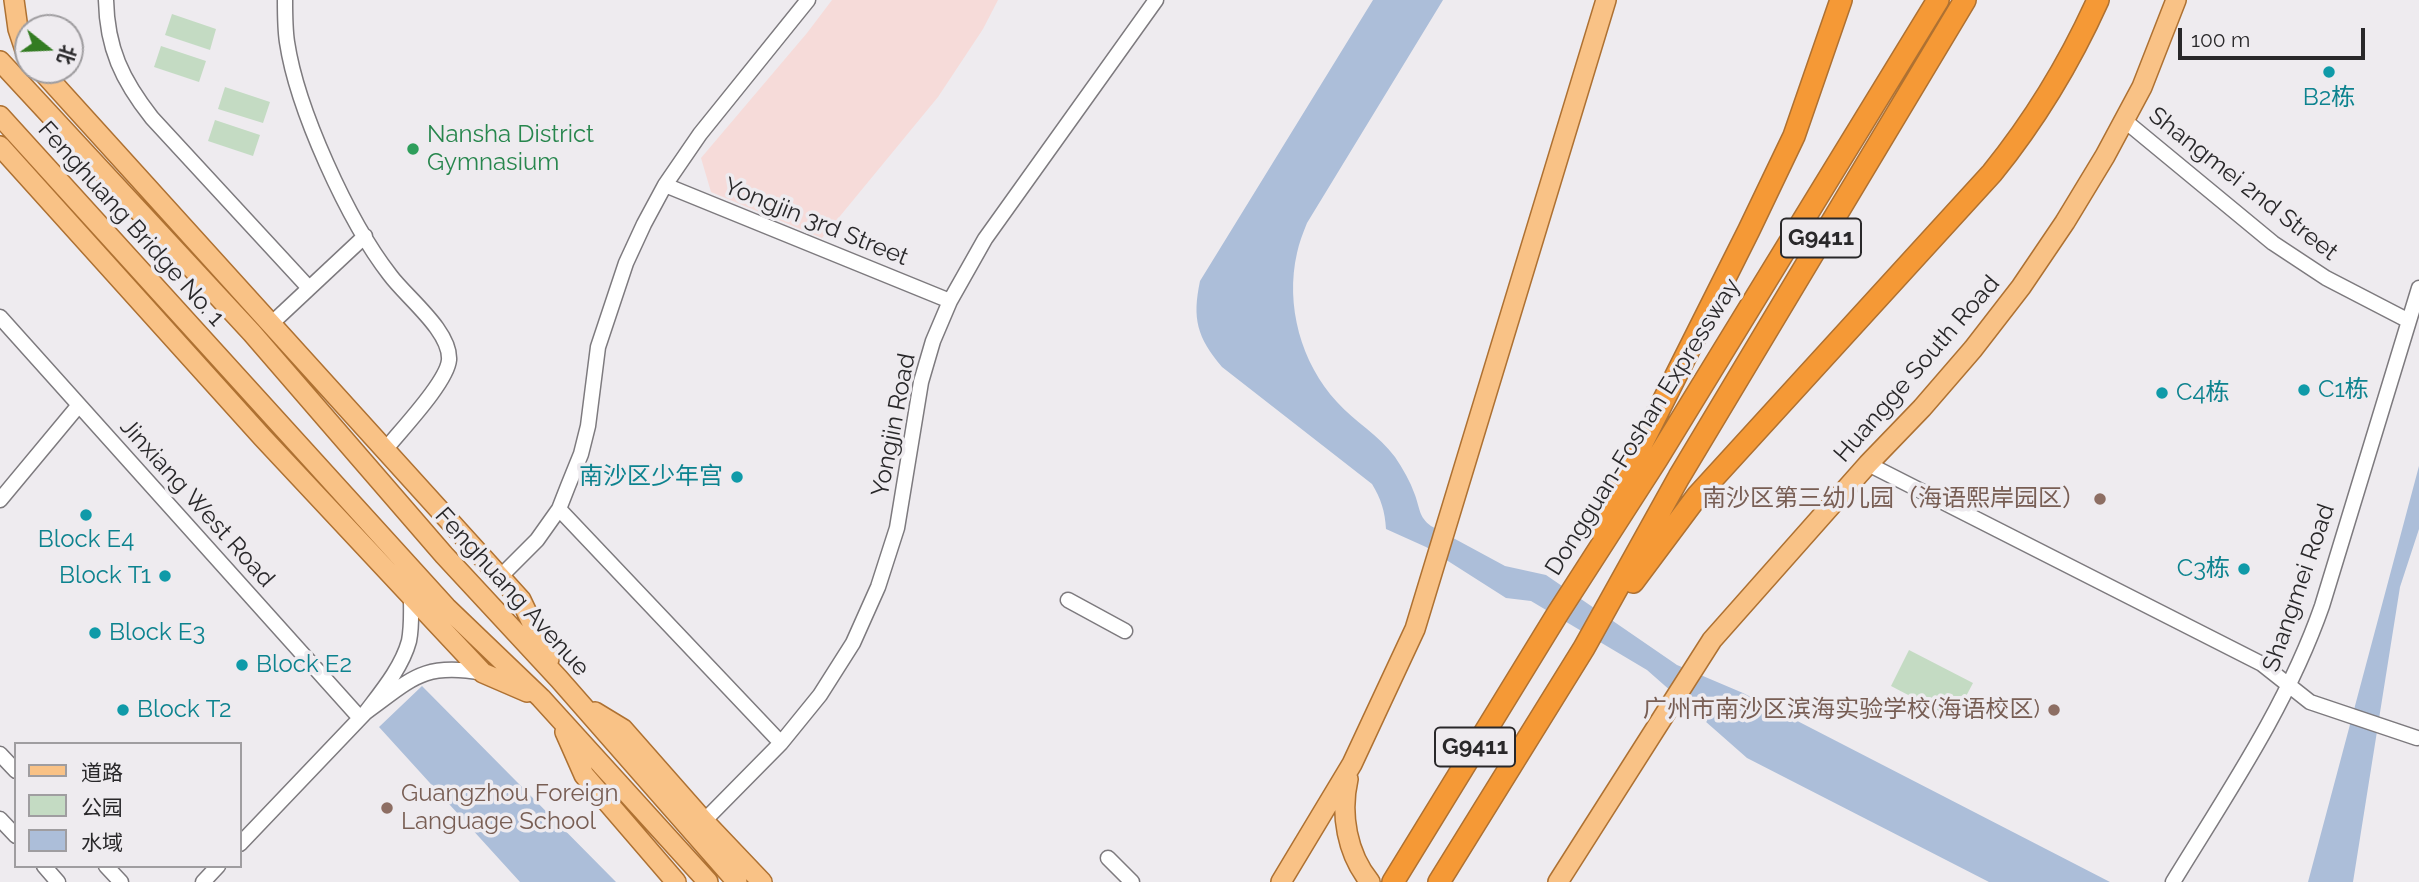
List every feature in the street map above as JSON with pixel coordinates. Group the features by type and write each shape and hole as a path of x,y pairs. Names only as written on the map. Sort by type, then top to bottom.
{"highway":[{"path":"1558,612 1794,136 1841,0"},
{"name":"Dongguan-Foshan Expressway","path":"1393,882 1558,612 1657,459 1938,0"},
{"name":"G9411","path":"1439,882 1584,648 1679,477 1965,0"},
{"path":"1584,648 1698,495 1992,173 2023,134 2083,34 2098,0"}],"main road":[{"path":"1281,882 1352,764 1415,629 1606,0"},
{"name":"Huangge South Road","path":"1558,882 1712,640 1956,369 2021,287 2065,222 2142,87 2176,0"},
{"path":"0,24 14,40"},
{"name":"Fenghuang Bridge No. 1","path":"0,61 252,333"},
{"path":"54,84 521,600 559,679"},
{"name":"Fenghuang Bridge No. 1","path":"0,116 227,364"},
{"path":"0,146 262,438 483,673 541,698"},
{"name":"Fenghuang Avenue","path":"252,333 444,555 559,679 737,882"},
{"name":"Fenghuang Avenue","path":"227,364 446,607 541,698 708,882"},
{"path":"579,702 623,729 762,882"},
{"path":"559,719 584,775 676,882"},
{"path":"1352,764 1345,792 1345,821 1351,849 1370,882"}],"street":[{"path":"106,0 108,29 114,56 132,92 309,288"},
{"path":"285,0 287,42 310,121 337,185 389,274 443,336 449,359 445,375 385,450"},
{"path":"500,577 537,540 559,509 581,454 598,346 611,304 626,263 665,185 700,134 807,0"},
{"name":"Yongjin Road","path":"704,821 781,743 820,695 853,643 878,587 897,528 921,382 933,341 950,301 985,239 1156,0"},
{"name":"Shangmei 2nd Street","path":"2124,120 2273,243 2326,278 2409,321"},
{"name":"Yongjin 3rd Street","path":"665,185 950,301"},
{"path":"271,324 365,236"},
{"name":"Shangmei Road","path":"2173,882 2268,726 2289,686 2322,606 2419,288"},
{"name":"Jinxiang West Road","path":"0,317 363,715"},
{"path":"0,500 79,405"},
{"path":"1868,464 2262,664 2310,702 2417,738"},
{"path":"559,509 781,743"},
{"path":"242,842 384,690 408,643 411,596"},
{"path":"1068,600 1125,631"},
{"path":"363,715 416,676 440,668 483,673"},
{"path":"0,754 14,769"},
{"path":"0,819 14,834"},
{"path":"1108,858 1132,882"},
{"path":"46,868 58,882"},
{"path":"108,868 121,882"},
{"path":"203,882 216,868"}],"shaded area":[{"path":"832,0 998,0 983,29 938,97 822,238 711,192 701,158"}],"green space":[{"path":"172,14 216,29 210,50 165,35"},
{"path":"161,46 206,61 199,82 154,67"},
{"path":"225,87 270,102 263,123 218,109"},
{"path":"215,120 260,135 253,156 208,141"},
{"path":"1909,650 1973,683 1954,719 1891,686"}],"water":[{"path":"1373,0 1443,0 1307,223 1298,249 1293,293 1299,332 1314,370 1337,402 1395,457 1411,485 1424,519 1431,526 1505,566 1546,575 1677,665 1743,693 2110,882 1989,882 1747,758 1647,670 1531,601 1506,598 1426,547 1386,529 1382,505 1372,484 1222,367 1207,346 1199,327 1197,306 1200,281"},
{"path":"2419,466 2419,529 2400,587 2353,882 2308,882"},
{"path":"422,686 616,882 520,882 379,727"}],"place":[{"name":"B2栋","path":"2329,72"},
{"name":"Nansha District Gymnasium","path":"413,149"},
{"name":"C1栋","path":"2304,390"},
{"name":"C4栋","path":"2162,393"},
{"name":"南沙区少年宫","path":"737,477"},
{"name":"南沙区第三幼儿园（海语熙岸园区）","path":"2100,499"},
{"name":"Block E4","path":"86,515"},
{"name":"C3栋","path":"2244,569"},
{"name":"Block T1","path":"165,576"},
{"name":"Block E3","path":"95,633"},
{"name":"Block E2","path":"242,665"},
{"name":"Block T2","path":"123,710"},
{"name":"广州市南沙区滨海实验学校(海语校区)","path":"2054,710"},
{"name":"Guangzhou Foreign Language School","path":"387,808"}]}
